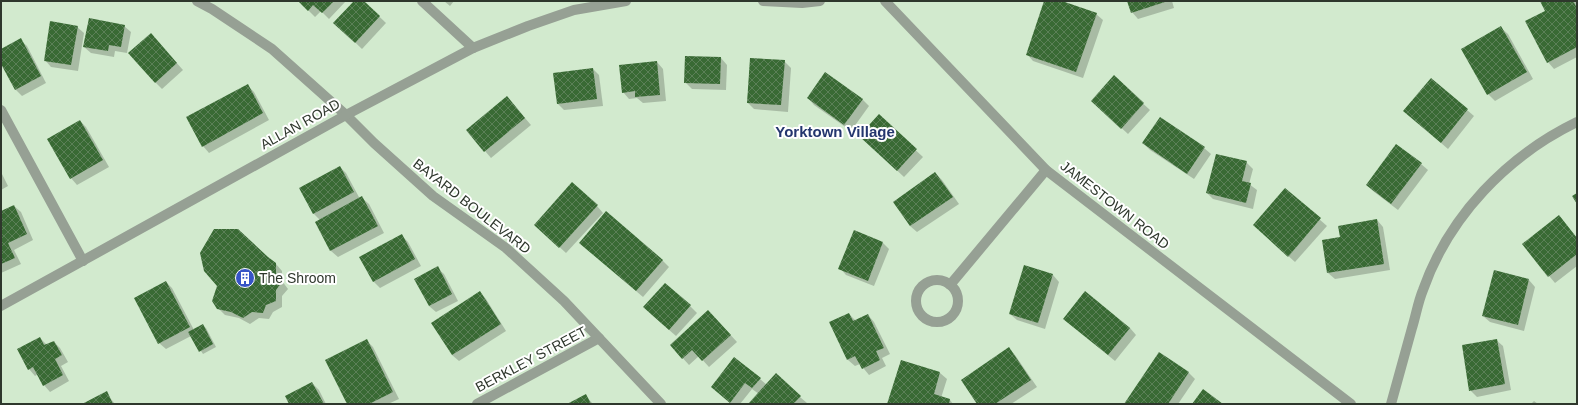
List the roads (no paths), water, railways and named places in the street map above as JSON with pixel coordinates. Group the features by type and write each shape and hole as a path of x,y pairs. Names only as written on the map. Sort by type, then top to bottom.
{"street":[{"name":"BAYARD BOULEVARD","path":"197,1 212,9 272,49 433,196 506,248 564,300 661,404"},
{"path":"422,1 473,48"},
{"name":"ALLAN ROAD","path":"1,306 346,115 473,48 528,26 574,10 626,1"},
{"path":"763,1 802,3 820,1"},
{"name":"JAMESTOWN ROAD","path":"885,1 1046,170 1351,404"},
{"path":"1,110 83,261"},
{"path":"1391,404 1423,290 1438,254 1458,220 1491,182 1523,154 1564,128 1577,122"},
{"path":"950,284 1046,170"},
{"path":"938,280 950,284 956,290 958,304 952,317 939,323 924,319 920,313 916,301 921,288 925,284 938,280"},
{"name":"BERKLEY STREET","path":"477,404 599,338"}],"place":[{"name":"The Shroom","path":"245,278"}],"district":[{"name":"Yorktown Village","path":"835,132"}]}
